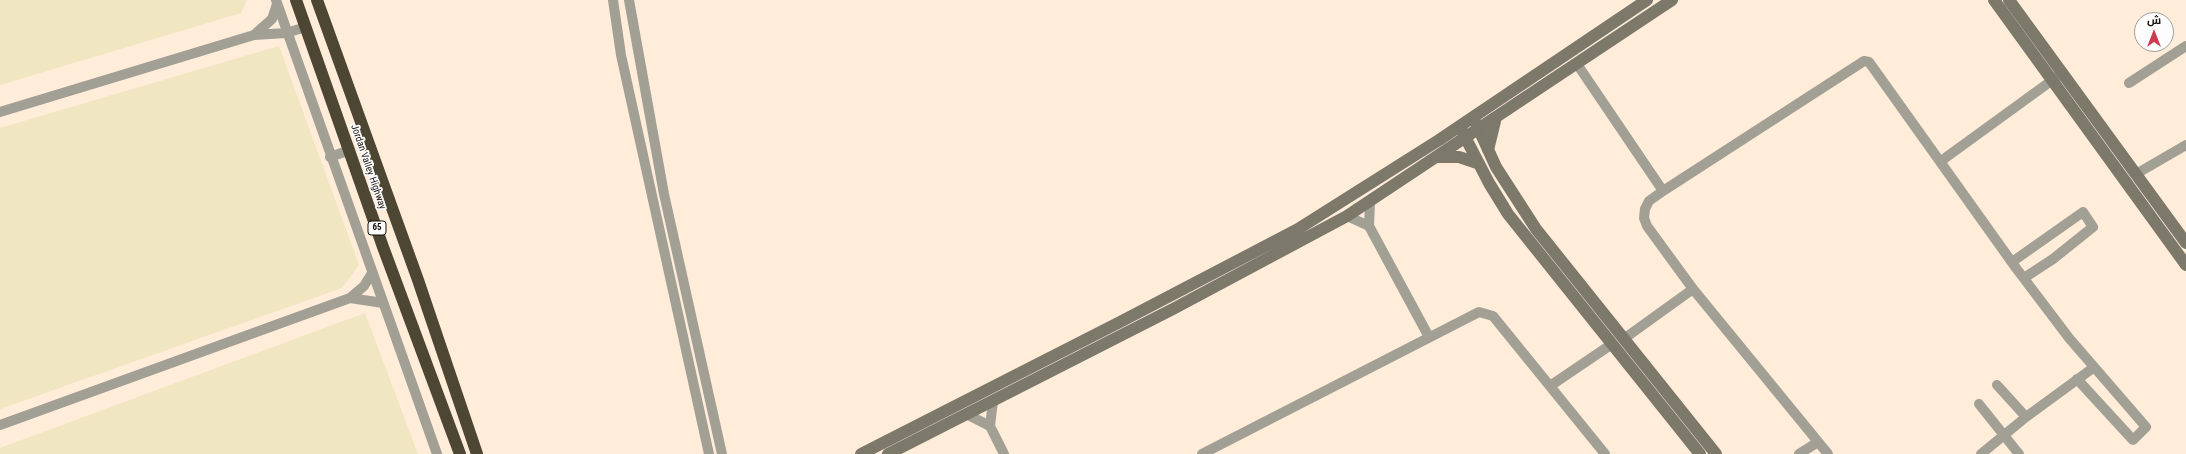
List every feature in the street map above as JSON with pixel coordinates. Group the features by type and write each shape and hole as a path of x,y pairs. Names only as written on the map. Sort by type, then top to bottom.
{"highway":[{"name":"Jordan Valley Highway","path":"296,0 460,454"},
{"name":"Jordan Valley Highway","path":"317,0 418,280 477,454"}],"street":[{"path":"613,0 621,55 710,454"},
{"path":"629,0 664,194 722,454"},
{"path":"888,454 1192,299 1347,216 1465,138 1476,123 1647,0"},
{"path":"861,454 1120,322 1298,229 1459,127 1496,117 1672,0"},
{"path":"1994,0 2186,265"},
{"path":"2009,0 2186,243"},
{"path":"277,2 286,33 437,454"},
{"path":"254,35 272,19 277,2"},
{"path":"0,112 254,35 286,33 306,28"},
{"path":"2129,83 2186,46"},
{"path":"1828,454 1693,290 1647,226 1644,218 1645,209 1649,201 1663,191 1864,61 1869,62 2012,262 2093,368 2146,427 2133,440 2077,379"},
{"path":"1577,64 1663,191"},
{"path":"1941,161 2063,73"},
{"path":"1488,150 1496,117"},
{"path":"1476,123 1496,167 1536,229 1625,338 1716,454"},
{"path":"1459,127 1477,163 1508,214 1700,454"},
{"path":"2136,174 2186,145"},
{"path":"330,157 350,150"},
{"path":"1435,157 1459,157 1477,163"},
{"path":"1370,202 1369,226 1429,337"},
{"path":"2012,262 2083,212 2093,227 2053,259 2024,278"},
{"path":"1347,216 1369,226"},
{"path":"0,426 350,298 364,286 372,273"},
{"path":"1625,338 1693,290"},
{"path":"350,298 383,303"},
{"path":"1202,454 1475,313 1487,313 1493,316 1605,454"},
{"path":"1550,386 1612,344"},
{"path":"1981,454 2005,436 2026,417 2093,368"},
{"path":"1997,385 2026,417"},
{"path":"993,401 990,426 1004,454"},
{"path":"1979,404 2019,454"},
{"path":"966,414 990,426"},
{"path":"1799,454 1818,442"}],"sand":[{"path":"0,0 247,0 241,13 0,85"},
{"path":"279,46 359,265 342,288 0,409 0,128"},
{"path":"365,313 418,454 0,454 0,448"}]}
